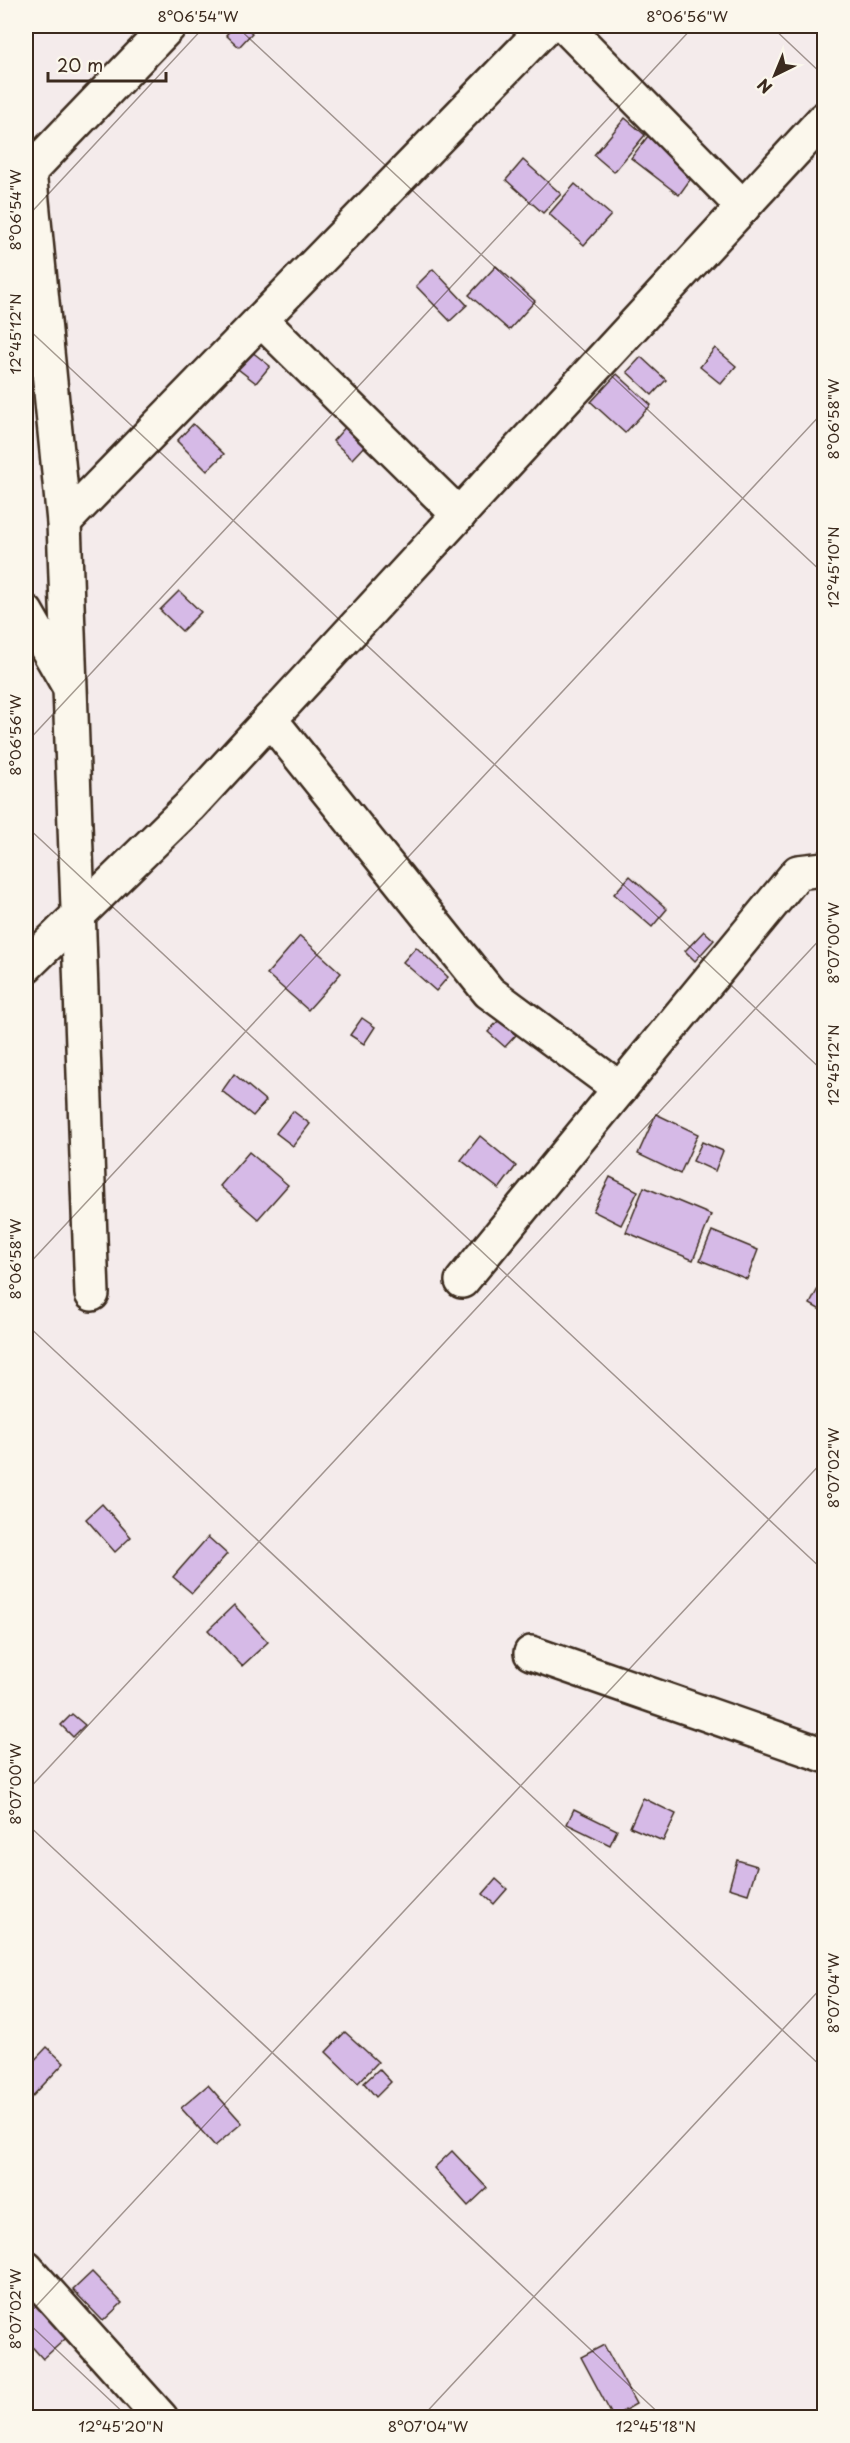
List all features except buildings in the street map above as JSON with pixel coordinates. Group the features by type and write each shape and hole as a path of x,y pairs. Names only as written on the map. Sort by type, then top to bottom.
{"street":[{"path":"92,1294 63,522 27,169 169,26"},
{"path":"63,522 547,26"},
{"path":"565,26 743,207"},
{"path":"26,966 189,807 825,119"},
{"path":"261,320 459,515"},
{"path":"26,612 70,688"},
{"path":"270,719 489,992 620,1089"},
{"path":"462,1281 798,872 825,869"},
{"path":"531,1653 825,1755"},
{"path":"26,2268 161,2418"}]}
